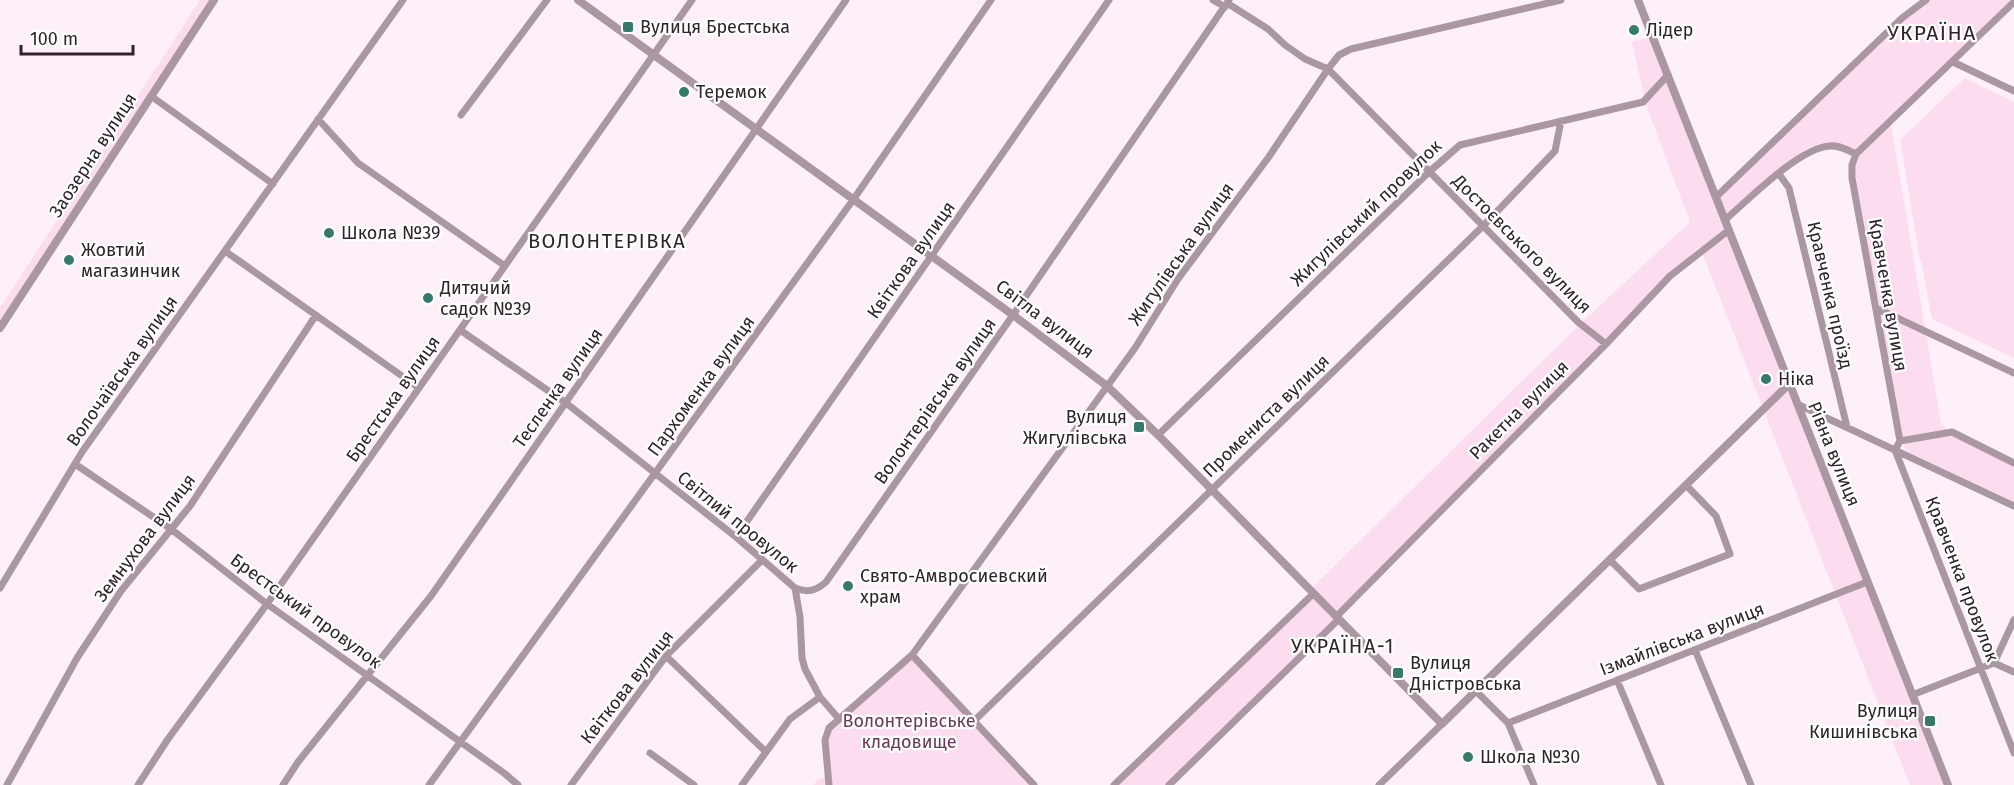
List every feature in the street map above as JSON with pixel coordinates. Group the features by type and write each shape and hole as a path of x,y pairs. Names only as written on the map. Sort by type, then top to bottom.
{"street":[{"name":"Заозерна вулиця","path":"0,328 214,0"},
{"name":"Волочаївська вулиця","path":"0,588 75,464 403,0"},
{"path":"461,115 547,0"},
{"name":"Світла вулиця","path":"578,0 1013,315 1107,386 1442,724"},
{"name":"Брестська вулиця","path":"138,785 168,739 267,604 692,0"},
{"name":"Тесленка вулиця","path":"283,785 298,762 431,596 846,0"},
{"name":"Пархоменка вулиця","path":"429,785 854,200 991,0"},
{"name":"Квіткова вулиця","path":"736,537 1109,0"},
{"name":"Достоєвського вулиця","path":"1213,0 1227,3 1268,28 1285,45 1305,59 1328,69 1578,322 1606,344"},
{"name":"Жигулівська вулиця","path":"839,719 912,655 1135,348 1178,279 1268,158 1339,55 1351,49 1561,0"},
{"name":"Рівна вулиця","path":"1638,0 1948,785"},
{"path":"1716,197 1902,18 1926,0"},
{"path":"1725,220 1810,150 1833,145 1856,154 2014,2"},
{"name":"Волонтерівська вулиця","path":"795,588 803,592 811,591 826,582 1227,3"},
{"path":"1953,62 2014,92"},
{"name":"Жигулівський провулок","path":"1158,435 1460,144 1643,102 1668,75"},
{"path":"151,96 273,184"},
{"path":"318,119 358,163 505,266"},
{"name":"Промениста вулиця","path":"974,722 1483,226 1555,151 1561,121"},
{"name":"Кравченка вулиця","path":"1856,154 1852,165 1852,178 1900,441"},
{"name":"Кравченка проїзд","path":"1779,174 1790,188 1846,427"},
{"name":"Ракетна вулиця","path":"1169,785 1337,618 1670,276 1729,230"},
{"path":"225,251 419,388"},
{"path":"1876,308 2014,373"},
{"name":"Земнухова вулиця","path":"7,785 77,658 121,591 190,506 316,315"},
{"name":"Світлий провулок","path":"460,330 566,403 736,537 795,588"},
{"path":"1380,785 1789,384"},
{"path":"1797,404 2014,506"},
{"path":"1895,450 1900,441 1952,432 2014,463"},
{"name":"Кравченка провулок","path":"1895,450 2014,753"},
{"name":"Брестський провулок","path":"75,464 171,529 267,604 518,785"},
{"path":"1610,560 1638,589 1730,554 1716,516 1686,485"},
{"name":"Квіткова вулиця","path":"570,785 666,656 762,560"},
{"name":"Ізмайлівська вулиця","path":"1508,723 1868,582"},
{"path":"795,588 800,617 802,658 819,697 839,719 825,734 829,785"},
{"path":"1113,785 1313,594"},
{"path":"1912,695 1994,663 2014,620"},
{"path":"1695,650 1751,785"},
{"path":"912,655 1034,785"},
{"path":"666,656 765,751"},
{"path":"1994,663 2014,672"},
{"path":"1617,680 1661,785"},
{"path":"1476,691 1508,723 1534,785"},
{"path":"742,785 790,719 819,697"},
{"path":"650,753 694,785"}],"green space":[{"path":"200,0 214,0 0,328 0,308"},
{"path":"1931,0 2011,0 1890,118 1941,423 1954,436 2014,465 2014,503 1905,450 1856,179 1856,165 1860,154 1842,144 1814,145 1775,172 1723,219 1946,785 1910,785 1700,247 1669,274 1335,620 1166,785 1117,785 1317,595 1311,589 1580,324 1690,222 1645,102 1667,78 1715,200 1903,21"},
{"path":"1650,37 1665,74 1644,97 1632,42"},
{"path":"1965,78 2014,102 2014,358 1932,319 1919,255 1900,140"},
{"name":"Волонтерівське кладовище","path":"912,655 1034,785 813,785 818,779 829,777 825,733"}],"place":[{"name":"Вулиця Брестська","path":"628,27"},
{"name":"Лідер","path":"1634,30"},
{"name":"Теремок","path":"684,92"},
{"name":"Школа №39","path":"329,233"},
{"name":"Жовтий магазинчик","path":"69,260"},
{"name":"Дитячий садок №39","path":"428,298"},
{"name":"Ніка","path":"1766,379"},
{"name":"Вулиця Жигулівська","path":"1139,427"},
{"name":"Свято-Амвросиевский храм","path":"848,586"},
{"name":"Вулиця Дністровська","path":"1398,673"},
{"name":"Вулиця Кишинівська","path":"1930,721"},
{"name":"Школа №30","path":"1468,757"}],"district":[{"name":"УКРАЇНА","path":"1932,33"},
{"name":"ВОЛОНТЕРІВКА","path":"607,241"},
{"name":"УКРАЇНА-1","path":"1343,646"}]}
